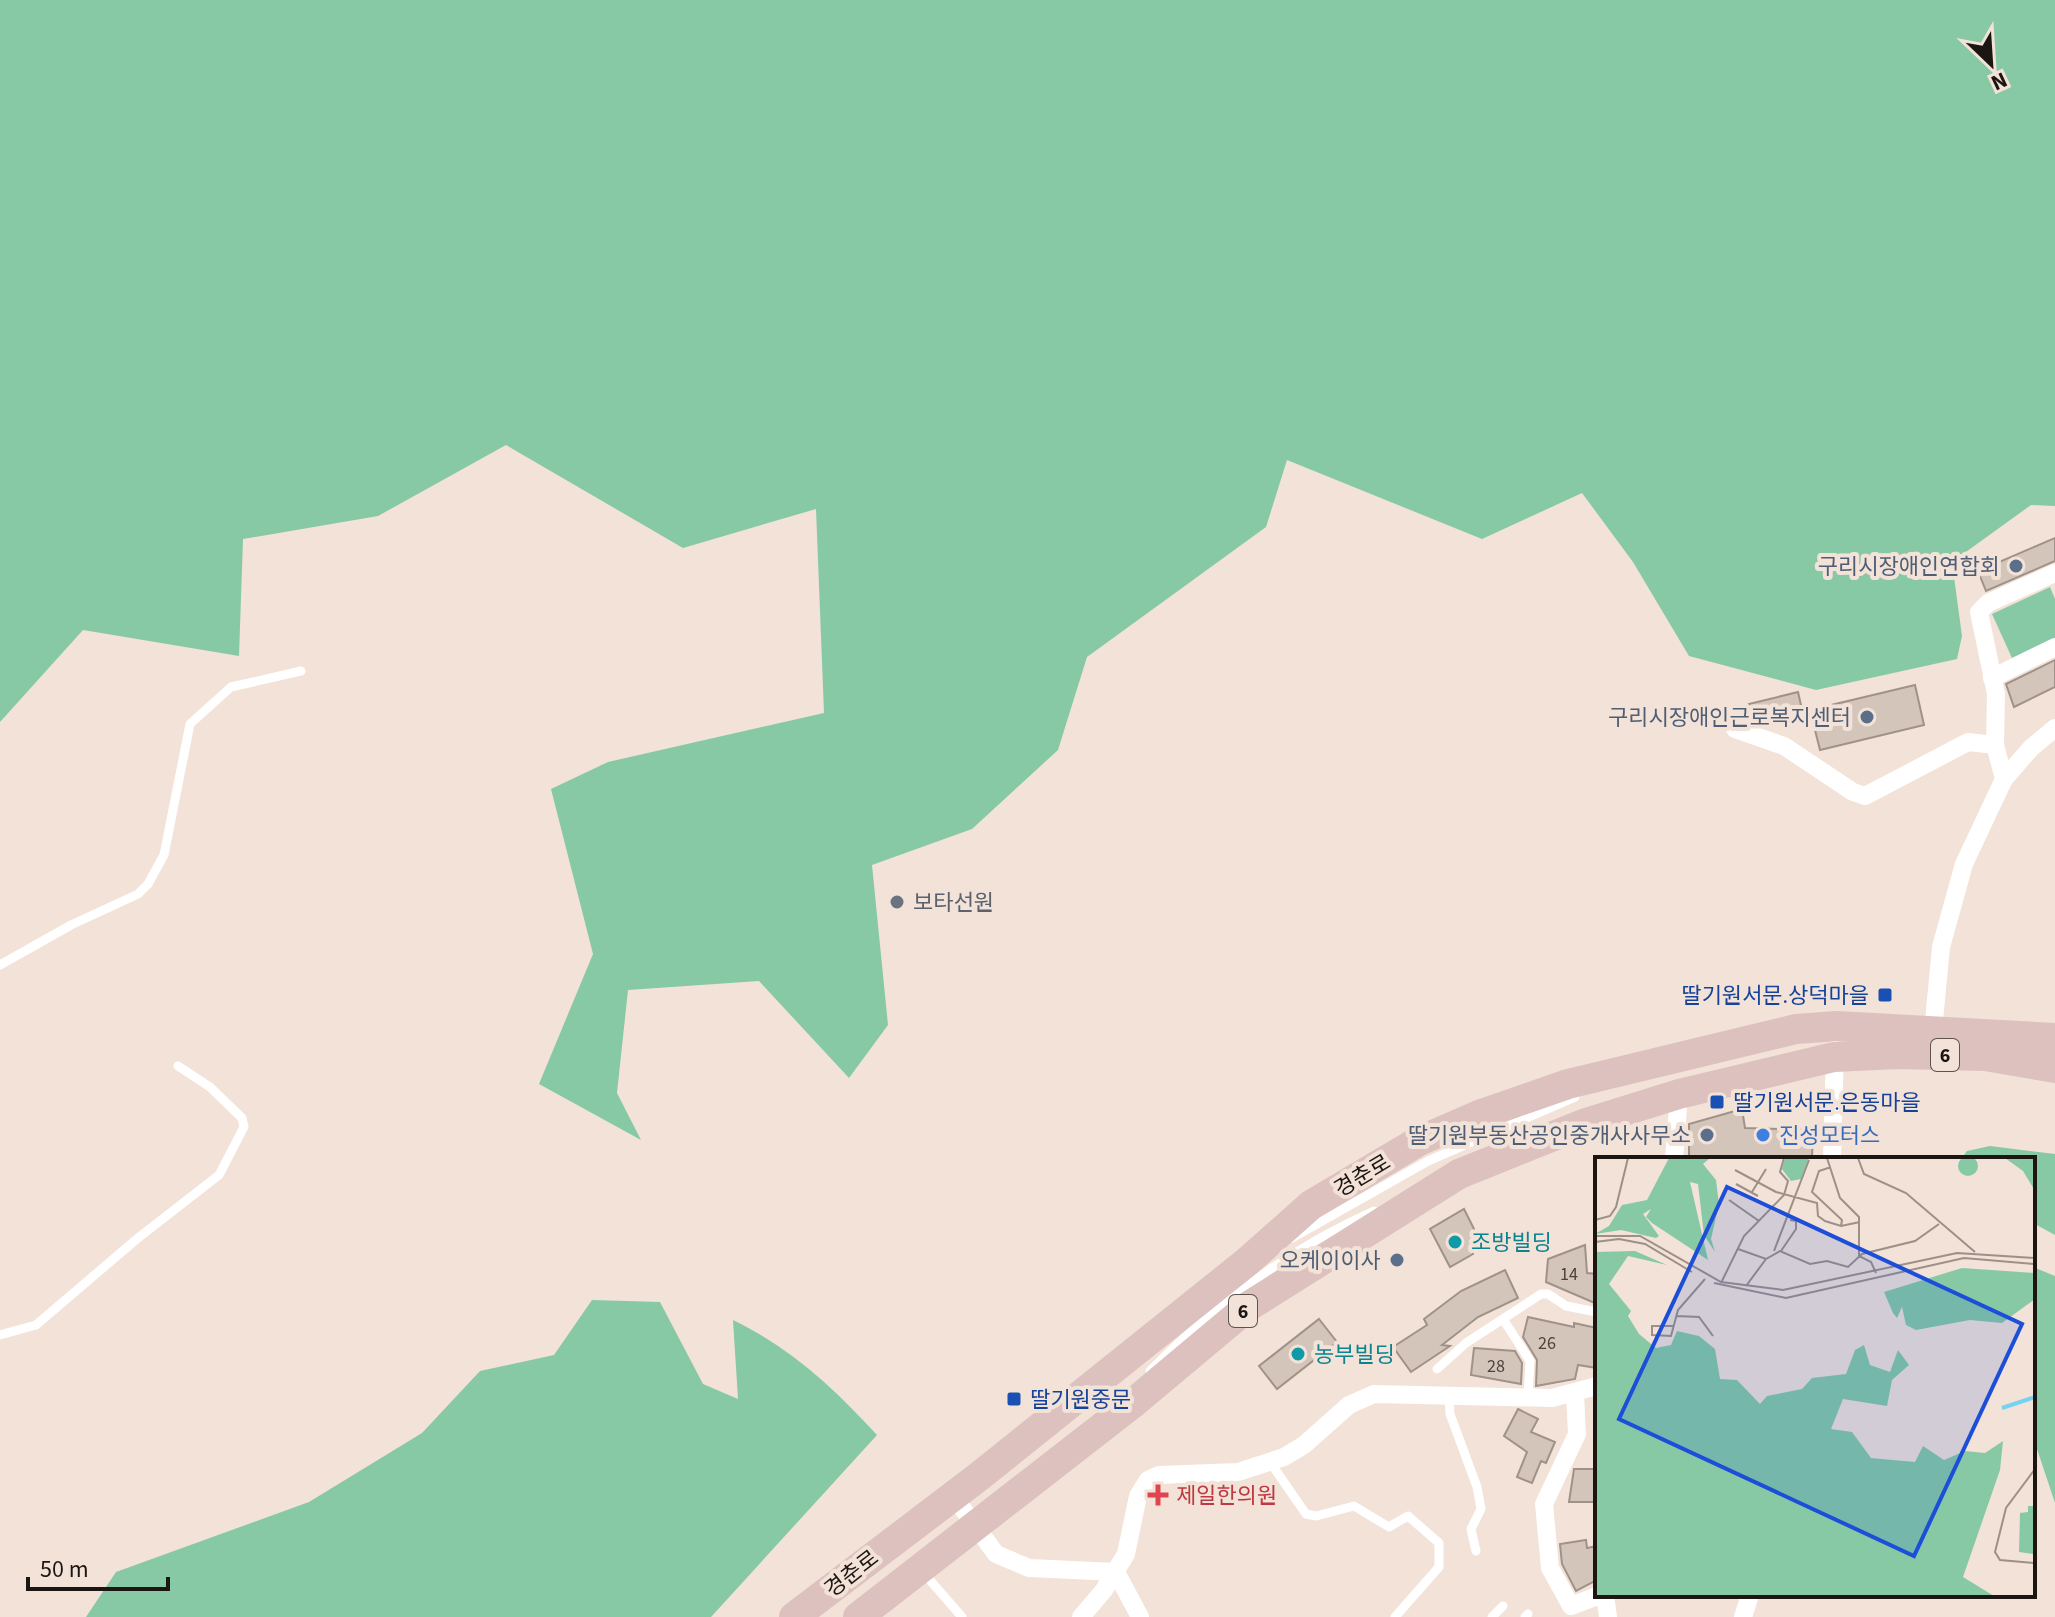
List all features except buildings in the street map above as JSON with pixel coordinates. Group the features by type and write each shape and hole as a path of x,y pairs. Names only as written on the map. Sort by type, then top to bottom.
{"main road":[{"name":"경춘로","path":"794,1617 954,1497 1248,1261 1311,1205 1419,1141 1479,1115 1568,1084 1796,1029 1837,1026 2055,1038"},
{"name":"경춘로","path":"858,1617 1249,1306 1459,1174 1586,1123 1679,1094 1834,1057 1897,1054 1985,1056 2055,1068"}],"street":[{"path":"2004,779 1995,745 1996,694 1981,609 2055,573"},
{"path":"1992,678 2055,647"},
{"path":"1933,1031 1941,947 1964,864 2004,779 2031,748 2055,728"},
{"path":"1735,729 1778,743 1865,796 1968,742 1995,745"},
{"path":"1832,1157 1837,1026"},
{"path":"1674,1157 1679,1094"},
{"path":"1081,1617 1116,1572 1130,1544 1138,1496 1148,1480 1159,1475 1238,1472 1270,1462 1304,1445 1342,1410 1365,1396 1528,1397 1575,1394 1595,1387"},
{"path":"1575,1394 1577,1434 1545,1499 1548,1557 1553,1577 1571,1606 1596,1597"},
{"path":"954,1497 996,1554 1029,1568 1116,1572"},
{"path":"1116,1572 1140,1617"},
{"path":"1603,1597 1608,1617"},
{"path":"1743,1617 1749,1597"}],"lane":[{"path":"0,965 71,925 138,894 148,884 164,855 190,724 231,687 301,671"},
{"path":"0,1335 36,1325 138,1238 219,1175 244,1127 242,1118 210,1087 178,1066"},
{"path":"1437,1369 1466,1343 1545,1293 1566,1306 1595,1312"},
{"path":"1503,1319 1530,1361 1528,1397"},
{"path":"1449,1395 1450,1414 1477,1487 1481,1509 1471,1529 1476,1551"},
{"path":"1270,1462 1306,1514 1316,1516 1354,1506 1389,1527 1408,1516 1439,1543 1439,1567 1395,1617"},
{"path":"920,1568 962,1617"},
{"path":"1492,1617 1503,1606"}],"green space":[{"path":"0,0 2055,0 2055,506 2031,505 1952,562 1962,636 1957,659 1816,690 1689,656 1633,562 1582,493 1482,539 1287,460 1266,527 1087,657 1058,750 972,829 872,865 888,1025 849,1078 759,981 628,990 617,1093 641,1140 539,1084 593,954 551,789 608,762 824,713 816,509 683,548 506,445 378,516 243,539 239,656 83,630 0,722"},
{"path":"2050,587 2055,599 2055,638 2012,658 1992,614"},
{"path":"1990,1146 2055,1154 2055,1235 2035,1224 2035,1157 1962,1157 1967,1151"},
{"path":"2035,1268 2055,1276 2055,1503 2035,1443"},
{"path":"592,1300 660,1302 703,1384 738,1399 733,1320 774,1343 811,1370 877,1435 711,1617 86,1617 116,1572 309,1502 422,1433 480,1371 554,1355"}],"place":[{"name":"구리시장애인연합회","path":"2016,566"},
{"name":"구리시장애인근로복지센터","path":"1867,717"},
{"name":"보타선원","path":"897,902"},
{"name":"딸기원서문.상덕마을","path":"1885,995"},
{"name":"딸기원서문.은동마을","path":"1717,1102"},
{"name":"딸기원부동산공인중개사사무소","path":"1707,1135"},
{"name":"진성모터스","path":"1763,1135"},
{"name":"조방빌딩","path":"1455,1242"},
{"name":"오케이이사","path":"1397,1260"},
{"name":"농부빌딩","path":"1298,1354"},
{"name":"딸기원중문","path":"1014,1399"},
{"name":"제일한의원","path":"1158,1495"}]}
